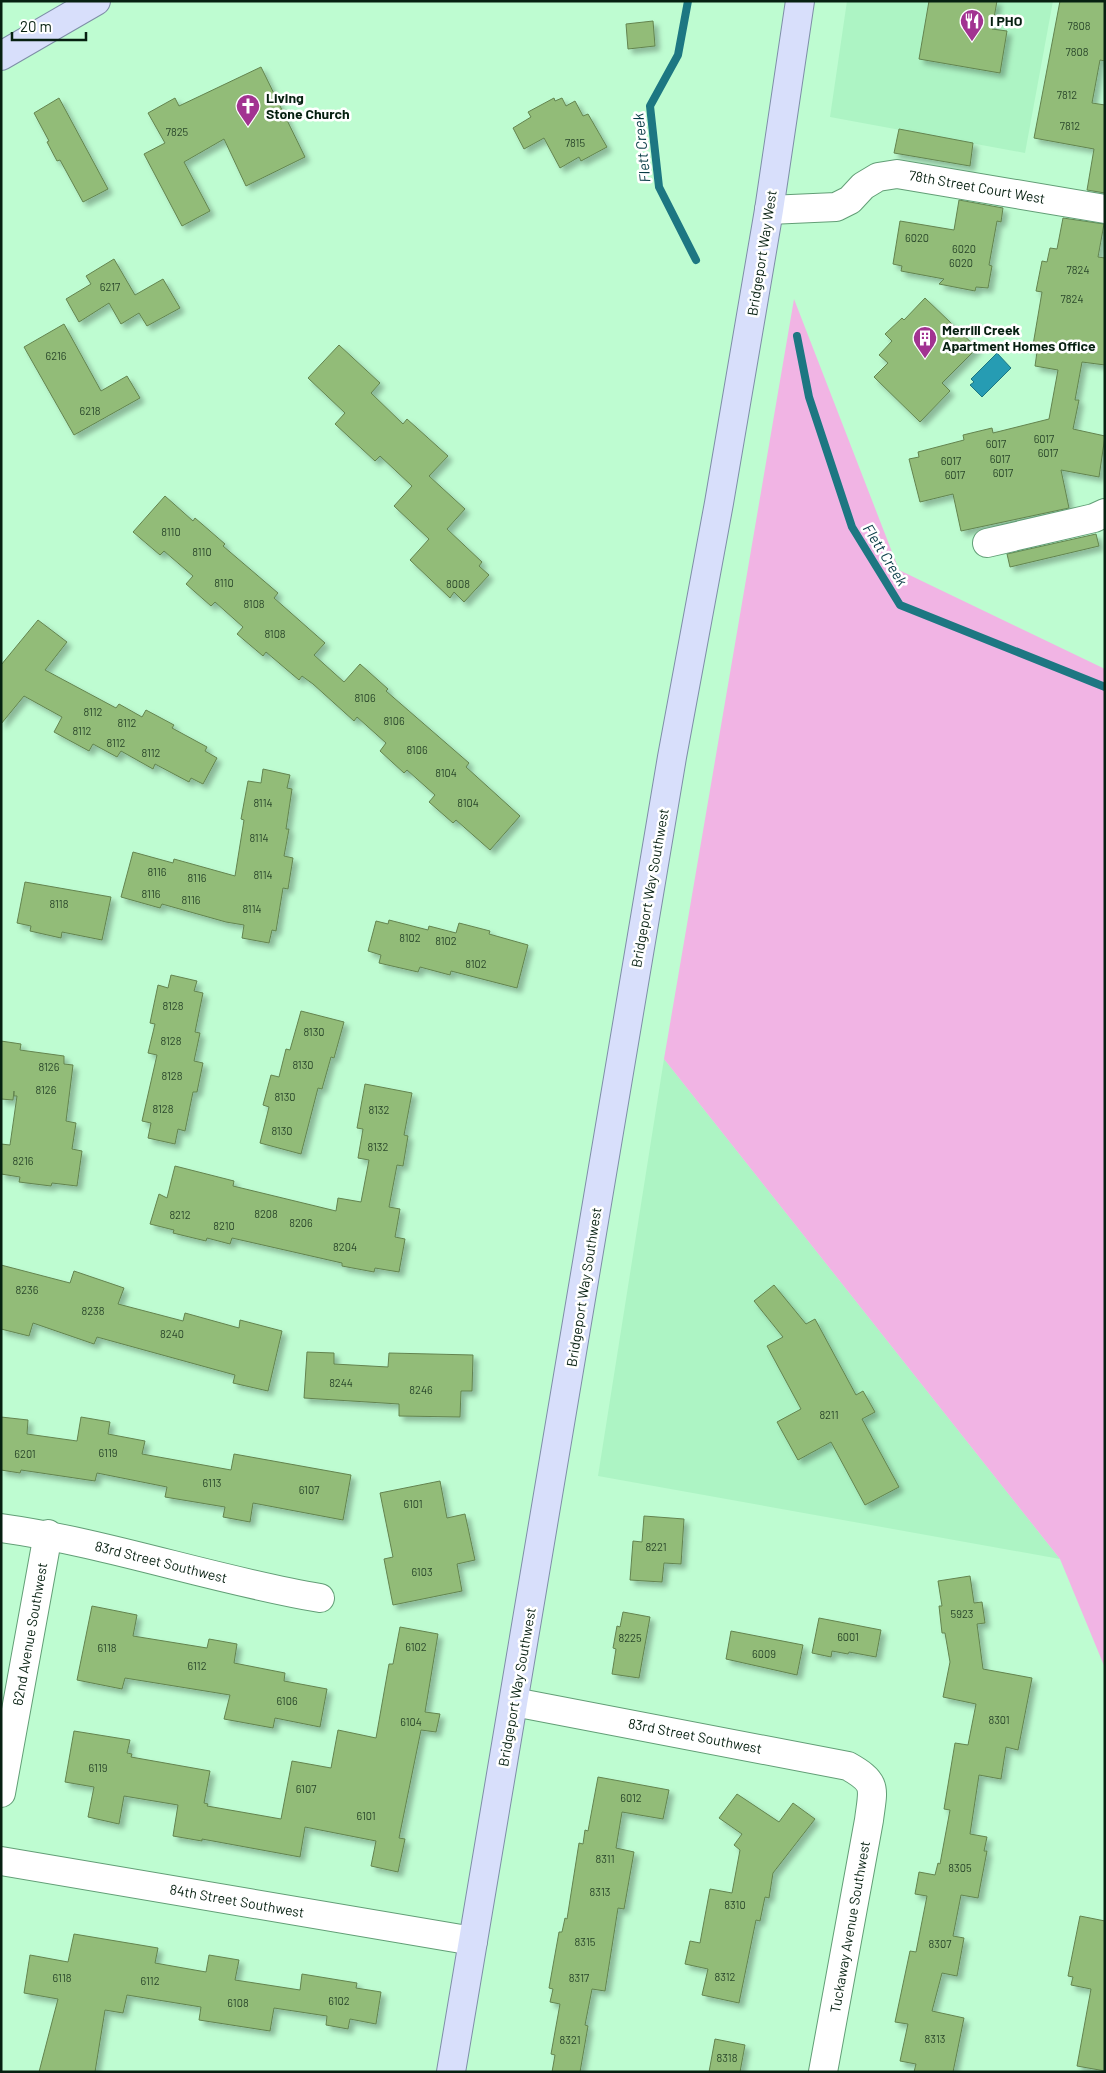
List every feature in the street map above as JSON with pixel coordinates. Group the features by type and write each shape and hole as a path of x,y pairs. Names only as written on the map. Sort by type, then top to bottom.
{"main road":[{"path":"1,56 96,1"},
{"name":"Bridgeport Way West","path":"719,503 769,210 800,1"},
{"name":"Bridgeport Way Southwest","path":"452,2072 672,757 719,503"}],"street":[{"name":"78th Street Court West","path":"769,210 836,207 850,200 863,186 878,177 898,174 1105,209"},
{"path":"987,543 1094,518 1105,513"},
{"name":"83rd Street Southwest","path":"1,1528 48,1534 275,1590 320,1598"},
{"name":"62nd Avenue Southwest","path":"1,1793 48,1534"},
{"name":"83rd Street Southwest","path":"514,1702 848,1766 865,1776 870,1782"},
{"name":"Tuckaway Avenue Southwest","path":"823,2072 869,1820 872,1795 870,1782"},
{"name":"84th Street Southwest","path":"1,1860 474,1941"}],"shaded area":[{"path":"847,1 1053,1 1025,153 830,117"},
{"path":"794,299 899,570 1105,669 1105,1668 1060,1559 664,1059"},
{"path":"664,1059 1060,1559 598,1476"}],"water":[{"path":"997,353 1011,368 982,397 970,385 974,382 971,379"}],"building":[{"path":"929,1 997,1 992,29 1007,31 1000,73 919,59"},
{"path":"1060,1 1105,1 1105,61 1100,60 1092,103 1105,105 1105,193 1087,190 1094,149 1034,138"},
{"path":"653,21 655,46 628,49 626,24"},
{"path":"261,67 305,157 246,186 224,139 184,162 210,211 182,226 144,154 165,143 148,113 175,98 179,106"},
{"path":"59,98 108,189 83,202 60,160 57,161 34,113"},
{"path":"554,98 555,101 562,98 566,106 575,101 583,116 588,114 607,147 581,161 579,157 560,168 544,138 524,149 513,128 531,117 528,112"},
{"path":"899,129 973,143 970,166 894,153"},
{"path":"959,200 1003,208 1001,222 997,221 989,265 992,266 988,288 976,287 975,291 939,284 944,279 901,271 902,266 893,264 900,221 954,230"},
{"path":"1063,218 1104,224 1098,257 1105,258 1105,365 1082,362 1075,400 1079,400 1073,429 1105,436 1099,477 1061,470 1069,508 961,531 953,494 920,502 909,459 919,457 918,452 964,440 963,435 992,428 993,433 1049,419 1058,370 1035,366 1037,352 1032,351 1042,292 1036,291 1042,261 1047,262 1050,248 1057,249"},
{"path":"114,259 135,295 163,279 180,308 147,326 139,313 121,324 109,303 79,322 66,299 91,284 86,276"},
{"name":"Merrill Creek Apartment Homes Office","path":"925,298 977,348 942,383 950,391 920,422 874,377 888,363 879,355 892,341 885,334 902,318 904,320"},
{"path":"64,324 101,391 127,376 140,398 74,435 24,347"},
{"path":"339,345 380,383 371,393 403,424 407,419 448,456 429,476 465,509 447,529 482,562 479,566 489,575 464,602 454,592 450,598 410,560 429,539 394,506 412,486 380,456 375,461 335,424 345,413 308,378"},
{"path":"165,496 193,521 195,518 225,544 223,546 278,593 274,598 325,643 314,655 344,682 360,664 388,689 386,691 469,763 466,767 520,816 490,850 456,820 453,823 429,802 435,795 407,770 404,773 380,751 386,743 357,717 354,721 313,684 302,676 299,680 266,652 263,656 237,634 243,627 215,602 211,606 186,584 193,576 164,551 160,555 133,532"},
{"path":"1096,534 1099,546 1010,567 1007,554"},
{"path":"38,620 67,642 45,670 116,708 119,704 142,717 146,710 174,725 172,728 207,747 205,751 217,758 203,784 191,778 189,782 155,764 153,769 121,751 117,757 93,744 89,751 54,732 62,717 24,696 1,724 1,665"},
{"path":"263,769 290,775 287,788 292,789 286,829 289,829 284,856 293,858 288,889 283,888 276,931 272,930 269,943 242,938 244,925 226,922 162,904 160,908 121,897 133,852 173,863 174,859 235,876 244,820 241,819 248,781 261,783"},
{"path":"25,882 111,897 102,940 62,932 61,938 30,931 31,926 17,923"},
{"path":"389,920 428,930 429,926 456,933 459,923 490,931 489,934 528,945 517,988 451,971 450,975 420,967 418,972 379,963 381,955 368,951 376,921 388,924"},
{"path":"171,975 197,981 194,991 203,993 195,1032 200,1033 194,1061 203,1063 197,1092 193,1092 185,1131 178,1129 175,1144 148,1138 151,1123 142,1121 157,1055 148,1053 155,1024 150,1023 158,985 168,988"},
{"path":"301,1011 344,1022 334,1058 331,1057 322,1089 318,1088 301,1154 260,1143 269,1107 263,1105 271,1075 279,1077 286,1049 290,1050"},
{"path":"1,1041 21,1044 20,1050 64,1056 64,1064 73,1065 66,1121 76,1123 72,1149 82,1151 77,1186 52,1183 51,1186 19,1182 20,1177 1,1174 1,1144 10,1145 17,1096 14,1096 14,1091 13,1100 1,1099"},
{"path":"365,1084 412,1093 404,1135 408,1136 403,1166 397,1165 389,1207 400,1209 395,1237 405,1239 399,1272 375,1268 374,1272 342,1266 342,1263 232,1238 230,1244 207,1238 206,1241 173,1233 174,1230 150,1224 159,1194 167,1198 175,1166 234,1181 233,1186 336,1211 338,1198 361,1202 369,1160 358,1158 363,1129 357,1128"},
{"path":"1,1265 70,1283 74,1271 124,1288 118,1304 183,1321 185,1313 239,1328 240,1320 282,1331 268,1391 233,1383 235,1375 97,1337 94,1344 33,1323 29,1336 1,1329"},
{"path":"774,1285 806,1324 815,1319 856,1395 863,1391 875,1412 862,1419 899,1487 865,1505 831,1442 798,1460 777,1422 801,1409 767,1346 783,1337 754,1301"},
{"path":"307,1352 334,1353 334,1364 388,1367 389,1353 473,1355 472,1391 461,1391 460,1417 399,1416 399,1404 304,1398"},
{"path":"1,1417 28,1420 27,1434 77,1441 81,1417 110,1422 108,1434 145,1441 142,1454 231,1470 234,1454 351,1475 343,1520 253,1503 250,1522 223,1517 225,1507 165,1497 167,1487 97,1473 95,1481 21,1470 20,1473 1,1470"},
{"path":"440,1481 447,1518 465,1514 475,1560 457,1564 462,1591 393,1605 384,1559 393,1557 380,1493"},
{"path":"644,1516 684,1519 681,1564 664,1563 662,1582 630,1580 633,1541 642,1542"},
{"path":"970,1576 974,1603 982,1602 985,1623 977,1624 983,1669 1032,1678 1018,1750 1006,1747 1001,1779 979,1775 970,1834 987,1837 984,1851 987,1851 978,1898 961,1895 953,1936 964,1938 957,1976 942,1973 932,2011 964,2018 953,2072 914,2072 916,2064 900,2061 908,2024 895,2022 910,1951 916,1952 927,1896 915,1894 919,1872 935,1875 938,1863 940,1864 950,1810 944,1809 955,1743 968,1745 976,1704 943,1697 950,1662 945,1633 942,1633 939,1606 942,1606 938,1581"},
{"path":"92,1606 137,1615 133,1636 207,1648 209,1639 237,1644 234,1663 285,1673 284,1681 327,1689 320,1727 275,1718 273,1728 224,1719 230,1695 125,1678 122,1689 77,1680"},
{"path":"623,1612 650,1617 639,1678 612,1674 616,1649 613,1648 617,1626 620,1627"},
{"path":"819,1618 881,1630 876,1657 849,1652 848,1654 832,1651 831,1657 812,1653"},
{"path":"400,1627 438,1634 425,1712 440,1714 436,1732 421,1730 399,1838 405,1839 398,1872 371,1866 376,1841 305,1827 300,1857 202,1839 202,1841 173,1836 178,1805 124,1796 119,1824 88,1817 94,1787 65,1782 74,1731 130,1740 127,1753 132,1754 131,1757 210,1771 204,1803 208,1804 207,1806 281,1819 292,1761 331,1768 338,1730 376,1738 389,1664 393,1664"},
{"path":"731,1631 803,1645 797,1675 726,1659"},
{"path":"598,1777 669,1790 663,1819 622,1812 616,1848 634,1852 624,1909 618,1908 605,1991 592,1989 585,2025 588,2026 580,2072 552,2072 555,2055 551,2054 560,2004 550,2002 553,1989 549,1988 559,1932 562,1932 565,1918 567,1919 579,1843 583,1844 585,1830 588,1831"},
{"path":"737,1794 779,1822 793,1803 815,1819 773,1873 769,1898 765,1897 760,1921 756,1920 739,2003 702,1995 708,1969 685,1964 690,1941 700,1943 710,1889 732,1893 740,1850 734,1845 742,1834 719,1818"},
{"path":"1080,1916 1105,1921 1105,2071 1077,2066 1091,1989 1071,1985 1073,1977 1068,1976"},
{"path":"74,1934 158,1948 155,1963 206,1972 209,1955 239,1960 235,1980 300,1990 302,1974 357,1983 356,1988 381,1992 376,2024 350,2019 348,2029 326,2025 327,2016 274,2008 270,2031 199,2020 201,2007 127,1995 123,2013 105,2010 95,2072 39,2072 58,1999 24,1993 30,1955 68,1962"},
{"path":"715,2039 745,2045 740,2072 709,2072"}],"waterway":[{"name":"Flett Creek","path":"688,1 678,55 650,106 659,187 696,260"},
{"name":"Flett Creek","path":"797,336 809,397 852,527 900,605 1105,687"}],"place":[{"name":"I PHO","path":"972,42"},
{"name":"Living Stone Church","path":"248,127"},
{"name":"Merrill Creek Apartment Homes Office","path":"925,359"}]}
